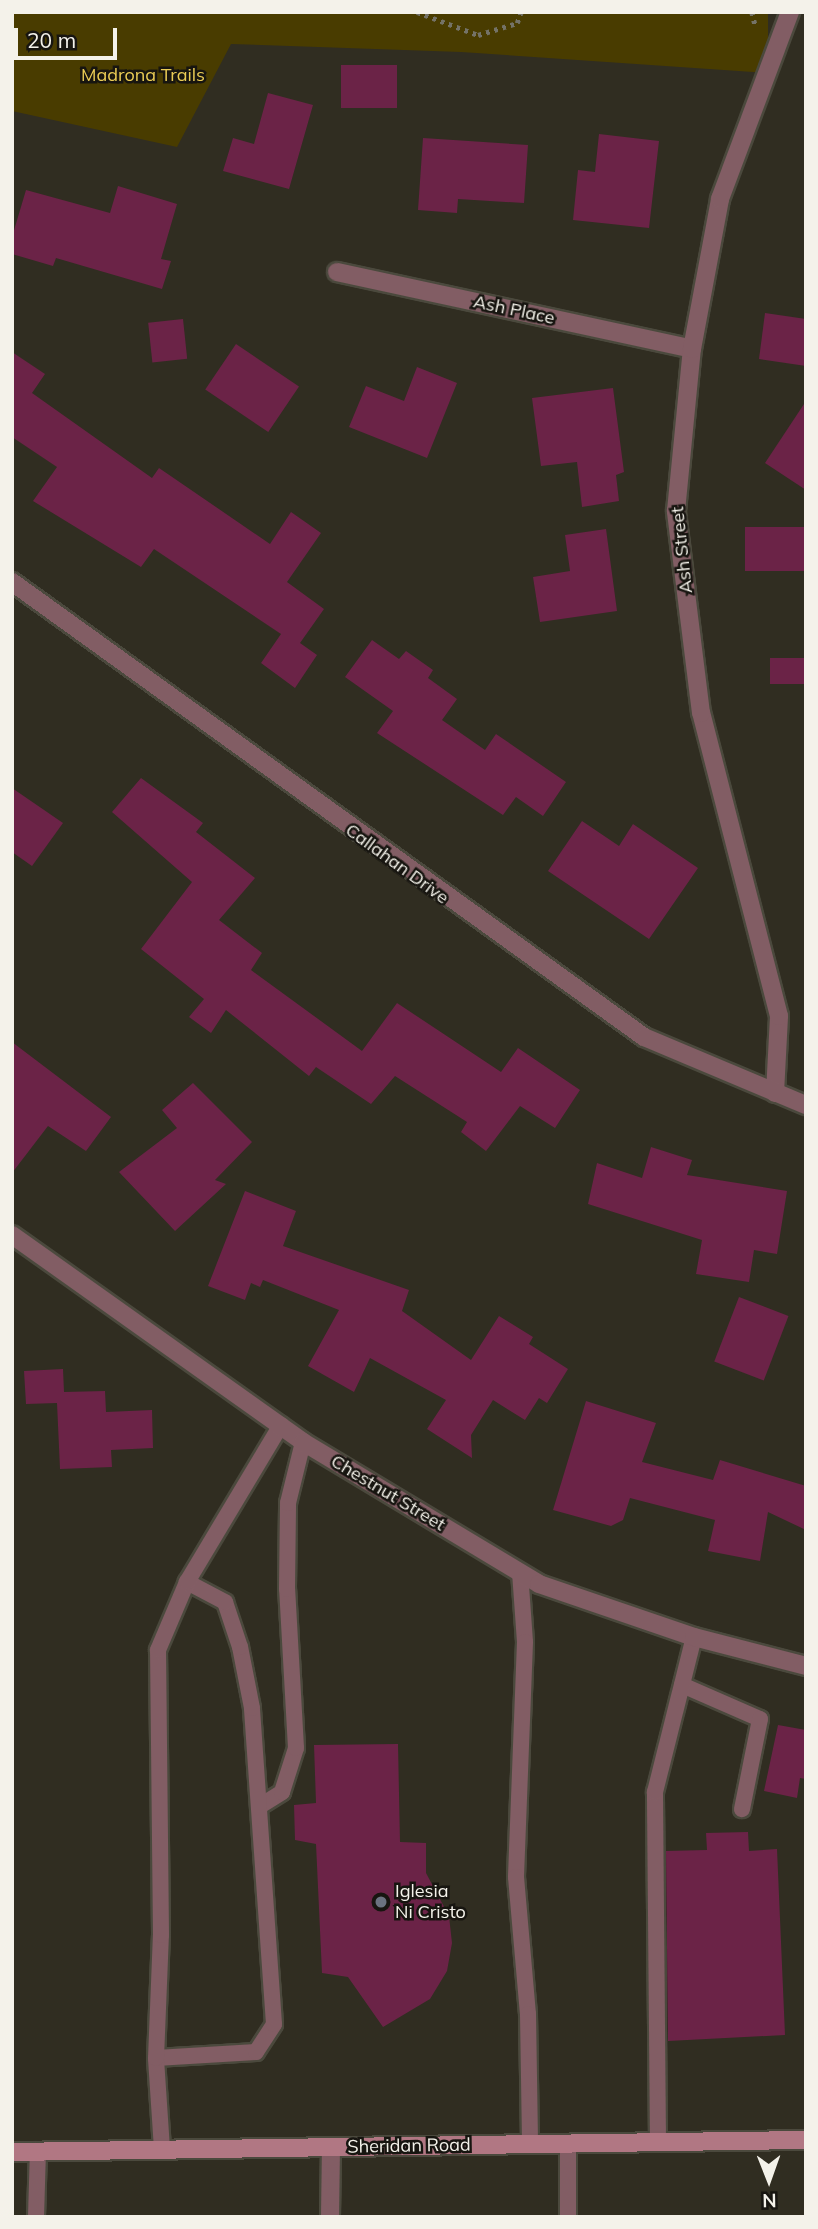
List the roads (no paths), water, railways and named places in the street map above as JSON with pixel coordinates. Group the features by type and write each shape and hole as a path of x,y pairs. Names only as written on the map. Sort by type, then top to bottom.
{"main road":[{"name":"Sheridan Road","path":"12,2152 806,2140"}],"street":[{"name":"Ash Street","path":"775,1093 779,1016 701,713 676,511 692,349 720,199 790,12"},
{"name":"Ash Place","path":"337,272 692,349"},
{"name":"Callahan Drive","path":"12,582 644,1037 806,1105"},
{"name":"Chestnut Street","path":"12,1235 303,1442 539,1584 694,1637 806,1666"},
{"path":"330,2217 331,2147"}],"lane":[{"path":"162,2149 156,2058 161,1935 158,1650 187,1582 281,1424"},
{"path":"260,1806 282,1792 296,1748 287,1590 288,1503 303,1442"},
{"path":"520,1572 524,1642 516,1877 528,2014 530,2144"},
{"path":"156,2058 256,2052 274,2024 252,1708 240,1647 225,1602 187,1582"},
{"path":"658,2142 655,1792 694,1637"},
{"path":"682,1685 760,1719 742,1809"},
{"path":"568,2143 568,2217"},
{"path":"36,2217 38,2151"}],"place":[{"name":"Iglesia Ni Cristo","path":"381,1902"}],"park label":[{"name":"Madrona Trails","path":"143,75"}]}
